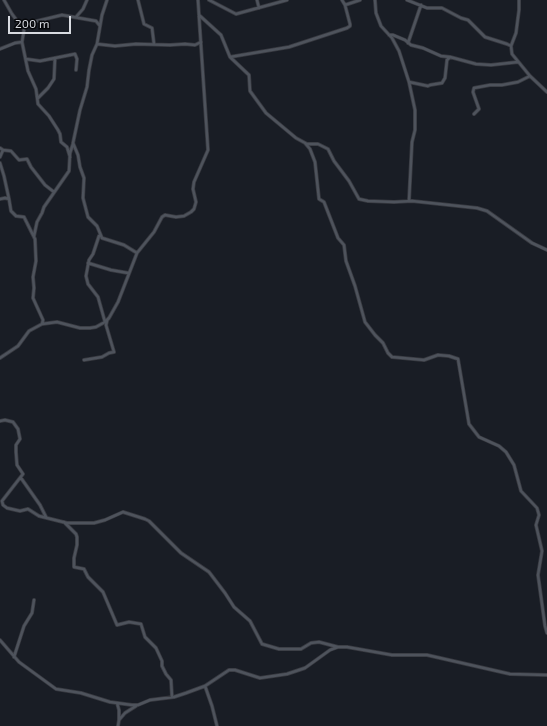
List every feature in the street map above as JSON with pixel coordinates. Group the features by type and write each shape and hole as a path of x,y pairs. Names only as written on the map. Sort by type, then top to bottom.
{"street":[{"path":"4,0 14,18 23,28 22,42 28,70 36,89 38,104 49,116 59,132 60,142 67,147 70,157"},
{"path":"76,18 87,0"},
{"path":"34,236 37,220 54,192 68,173 80,110 87,87 92,55 97,44 102,15 107,0"},
{"path":"138,0 144,24 152,28 154,44"},
{"path":"0,358 18,346 30,330 42,324 57,322 80,328 90,328 96,327 106,321 118,302 137,253 154,232 163,216 179,217 192,212 196,204 193,186 208,150 198,0"},
{"path":"209,0 236,14 287,0"},
{"path":"257,0 259,8"},
{"path":"230,57 289,47 347,28 350,24 342,0"},
{"path":"344,5 360,0"},
{"path":"375,0 376,13 379,22 399,51 414,110 416,126 412,142 409,201"},
{"path":"407,0 421,6 429,8 442,8 454,13 470,21 485,37 511,46"},
{"path":"519,0 516,33 511,46 512,54 530,76 547,92"},
{"path":"408,43 421,6"},
{"path":"23,28 33,22 62,15 96,21 101,26"},
{"path":"200,15 221,35 230,57 249,75 250,91 268,115 296,138 305,143 310,149 315,162 319,199 324,202 338,238 344,245 346,262 366,322 383,343 388,353 392,357 424,360 438,355 458,359 469,424 480,438 499,446 506,452 514,465 521,491 537,508 539,515 536,525 542,551 538,575 547,632"},
{"path":"389,35 397,36 408,43 441,56 482,66 518,62"},
{"path":"0,49 22,42"},
{"path":"97,44 115,46 154,44 195,45 201,42"},
{"path":"26,59 40,61 75,54 77,59 76,70"},
{"path":"408,82 428,86 442,83 445,78 447,60 450,57"},
{"path":"38,98 44,90 48,88 54,79 56,66 55,58"},
{"path":"474,114 478,111 479,106 473,92 474,88 518,82 530,76"},
{"path":"73,143 84,178 83,193 87,214 97,226 99,235 103,239 124,245 137,253"},
{"path":"305,143 318,144 328,149 334,161 349,181 359,199 368,201 409,201 459,205 487,211 528,240 547,250"},
{"path":"0,157 2,149 11,152 19,160 27,159 31,167 45,185 54,192"},
{"path":"0,164 11,211 16,216 24,217 36,243 36,261 33,275 33,298 42,319 42,324"},
{"path":"0,199 9,199"},
{"path":"84,360 102,357 114,352 98,297 87,280 88,262 99,235"},
{"path":"88,262 111,270 128,273"},
{"path":"0,421 5,420 13,422 18,429 20,439 16,444 15,449 17,465 23,474 3,499 2,505 9,509 18,511 28,509 46,518 64,522 92,523 105,520 123,512 148,520 181,553 209,572 234,607 250,621 262,644 279,649 301,649 319,642 338,647 347,647 392,655 427,655 510,674 547,675"},
{"path":"21,478 40,505 46,518"},
{"path":"64,522 77,537 73,567 84,569 88,577 102,589 117,625 129,622 141,624 145,637 156,648 162,661 164,672 171,680 172,697"},
{"path":"14,657 24,626 32,613 34,600"},
{"path":"0,641 25,667 56,689 81,693 117,703 137,705"},
{"path":"119,720 125,713 137,705 150,700 186,694 205,686 229,670 235,670 260,678 287,674 305,668 330,650 338,647"},
{"path":"205,686 217,726"},
{"path":"117,703 119,710 118,726"}]}
